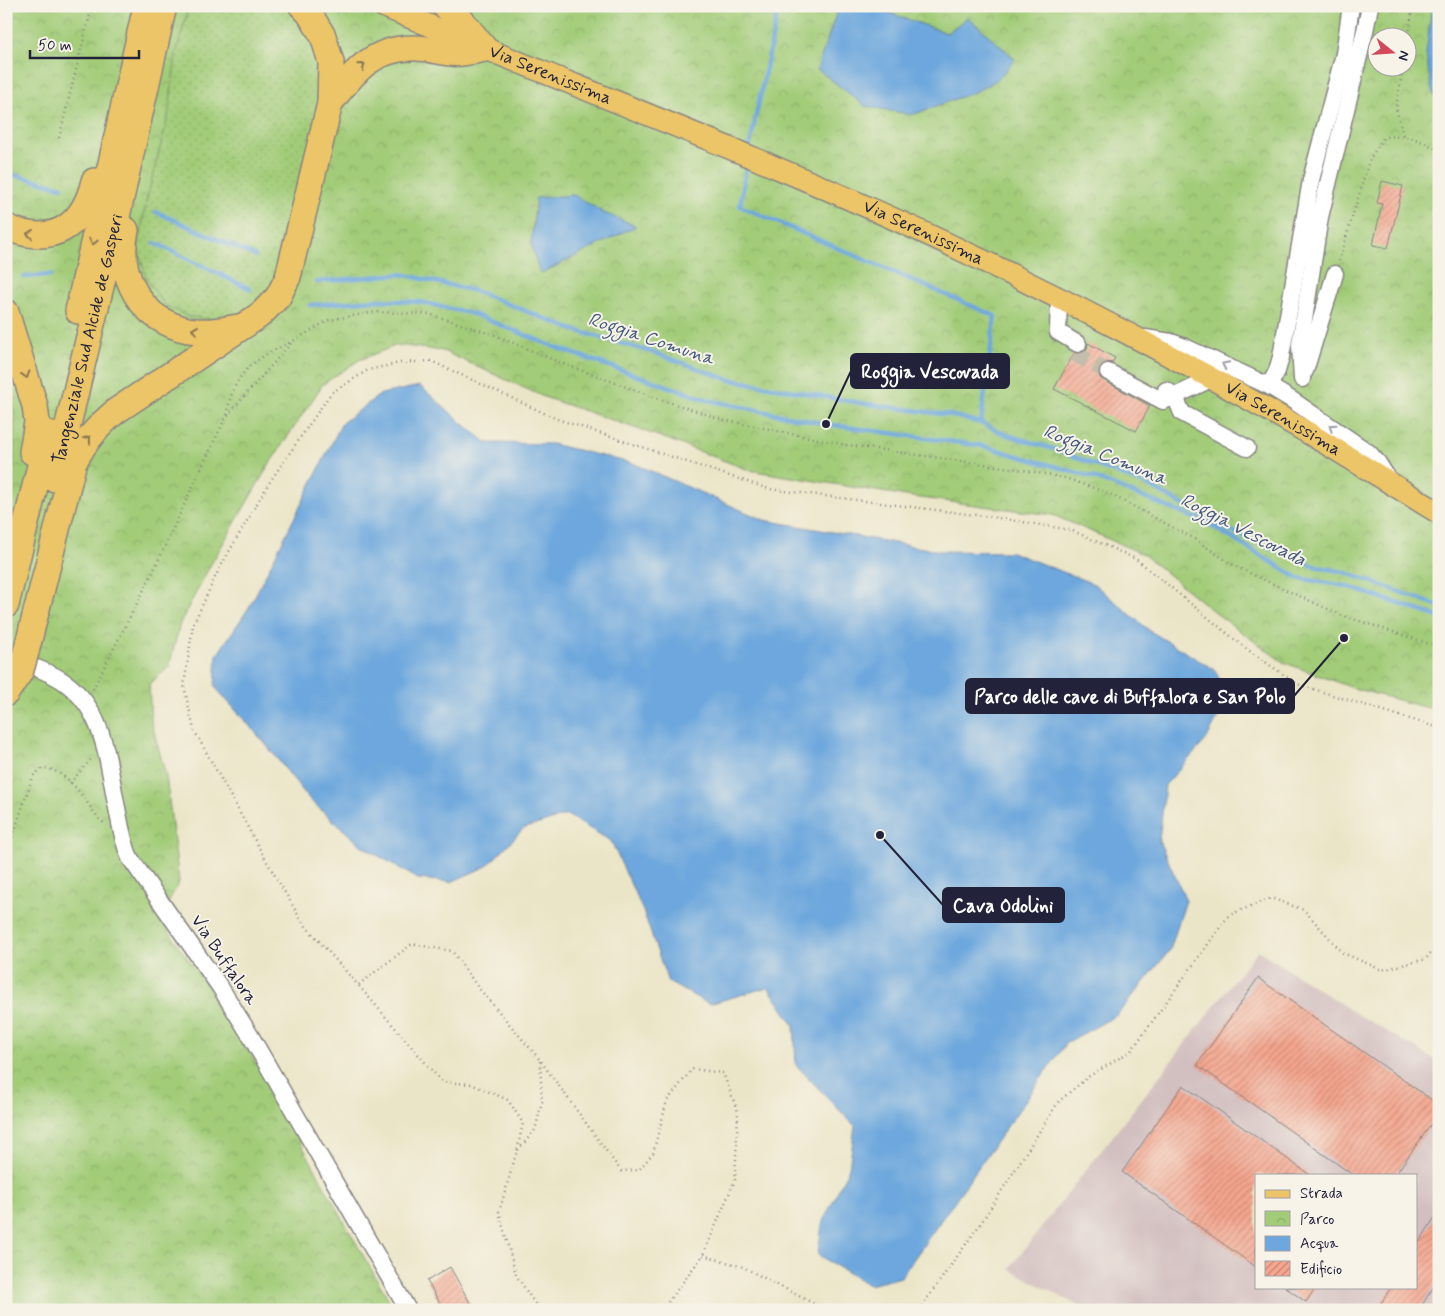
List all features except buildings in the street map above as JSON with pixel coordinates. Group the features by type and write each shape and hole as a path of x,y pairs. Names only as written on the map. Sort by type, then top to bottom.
{"highway":[{"path":"6,227 17,232 32,235 49,234 61,231 73,224 85,209 93,187 124,50 145,6"},
{"name":"Tangenziale Sud Alcide de Gasperi","path":"6,605 73,333 145,6"},
{"name":"Tangenziale Sud Alcide de Gasperi","path":"12,667 164,6"},
{"path":"12,667 74,462 85,442 99,425 116,411 260,315 278,297 288,277 330,103 331,62 323,36 302,6"},
{"path":"444,6 463,22 485,49"},
{"path":"330,103 352,74 369,60 390,52 413,48 453,54 485,49"},
{"path":"148,77 150,129 125,236 124,262 128,280 134,292 147,309 168,323 187,330 210,332 243,326"},
{"path":"6,312 35,406 37,422 9,549 6,605"}],"main road":[{"name":"Via Serenissima","path":"383,6 756,159 969,253 1138,338 1280,417 1439,513"}],"street":[{"path":"1269,386 1277,371 1281,357 1312,180 1344,54 1351,6"},
{"path":"1302,379 1300,345 1320,217 1370,6"},
{"path":"1292,400 1302,379 1335,274"},
{"path":"1059,298 1057,344 1076,348"},
{"path":"1138,338 1157,340 1185,347 1269,386 1368,452 1392,484"},
{"path":"1110,367 1175,396 1182,413 1247,448"},
{"path":"1175,396 1211,379"},
{"name":"Via Buffalora","path":"12,667 47,672 62,680 86,702 94,715 105,743 122,835 130,858 220,987 250,1035 408,1310"}],"path":[{"path":"59,138 92,6"},
{"path":"1410,28 1413,6"},
{"path":"1401,78 1396,108 1403,135"},
{"path":"1335,274 1370,158 1384,137 1403,135 1424,141 1439,151"},
{"path":"226,416 229,401 241,374 265,354 293,341 329,320 375,312 429,314 495,335 574,368 659,400 724,420 847,445 1018,468 1066,478 1108,494 1193,538 1236,567 1341,615 1439,648"},
{"path":"86,702 152,574 196,476 226,416 293,341"},
{"path":"538,1310 516,1275 499,1212 523,1123 508,1100 471,1084 442,1082 304,923 194,730 184,686 193,625 224,560 269,483 331,393 368,370 400,363 431,361 556,419 769,488 992,517 1071,530 1136,560 1244,647 1297,684 1439,728"},
{"path":"70,783 105,743"},
{"path":"6,856 33,776 42,768 52,768 70,783 100,819 122,835"},
{"path":"919,1310 981,1223 1059,1101 1088,1077 1131,1051 1230,915 1271,898 1304,910 1342,953 1382,970 1426,959 1439,942"},
{"path":"358,985 412,944 452,951 476,986 540,1060 621,1171 639,1170 653,1153 667,1101 692,1069 723,1073 738,1112 735,1180 703,1255 662,1310"},
{"path":"517,1151 535,1130 542,1102 540,1060"},
{"path":"703,1255 743,1267 826,1310"}],"shaded area":[{"path":"1258,950 1352,1011 1439,1062 1439,1310 1086,1310 1009,1269"}],"green space":[{"path":"6,6 1439,6 1439,711 1353,688 1283,662 1217,614 1143,554 1053,515 913,497 749,470 664,438 544,397 443,351 397,345 359,360 323,384 270,463 211,564 180,623 169,667 149,684 151,721 166,776 179,882 160,919 242,1040 395,1310 6,1310 6,495 13,464 14,415 6,379"},
{"path":"189,6 288,6 300,17 316,45 323,74 321,108 278,277 266,299 249,312 220,320 189,317 165,305 147,280 138,249 146,202 168,117 176,54"}],"water":[{"path":"839,6 870,6 947,33 968,17 1015,59 998,79 977,91 912,115 865,106 817,69"},
{"path":"1432,6 1439,6 1439,106 1431,87 1426,54"},
{"path":"574,195 604,213 636,226 540,274 531,244 536,198"},
{"path":"420,386 487,443 552,444 635,464 764,520 940,551 1011,552 1094,584 1150,631 1215,670 1228,698 1206,740 1165,785 1159,841 1186,900 1170,950 1117,1015 1066,1043 901,1277 869,1285 818,1255 822,1224 849,1168 855,1126 796,1065 794,1025 768,987 709,1004 668,982 644,913 611,841 567,815 523,829 487,866 451,882 418,879 362,846 311,801 263,741 215,687 217,655 250,606 342,423 381,394"}],"waterway":[{"name":"Roggia Comuna","path":"749,149 779,6"},
{"name":"Roggia Comuna","path":"747,161 740,206 995,316 981,423"},
{"name":"Roggia Comuna","path":"6,173 62,187"},
{"name":"Roggia Comuna","path":"156,212 255,256"},
{"name":"Roggia Vescovada","path":"155,243 250,289"},
{"name":"Roggia Comuna","path":"317,282 401,274 475,291 571,329 658,354 727,379 860,403 950,415 981,423 1007,435 1060,451 1149,486 1225,528 1314,566 1344,572 1439,606"},
{"name":"Roggia Vescovada","path":"24,277 51,275"},
{"name":"Roggia Vescovada","path":"310,305 377,300 421,302 473,314 560,349 708,400 826,424 983,446 1095,478 1207,523 1298,578 1345,586 1439,617"}],"tunnel":[{"path":"1074,353 1108,372"}],"place":[{"name":"Roggia Vescovada","path":"826,424"},
{"name":"Parco delle cave di Buffalora e San Polo","path":"1344,638"},
{"name":"Cava Odolini","path":"880,835"}]}
